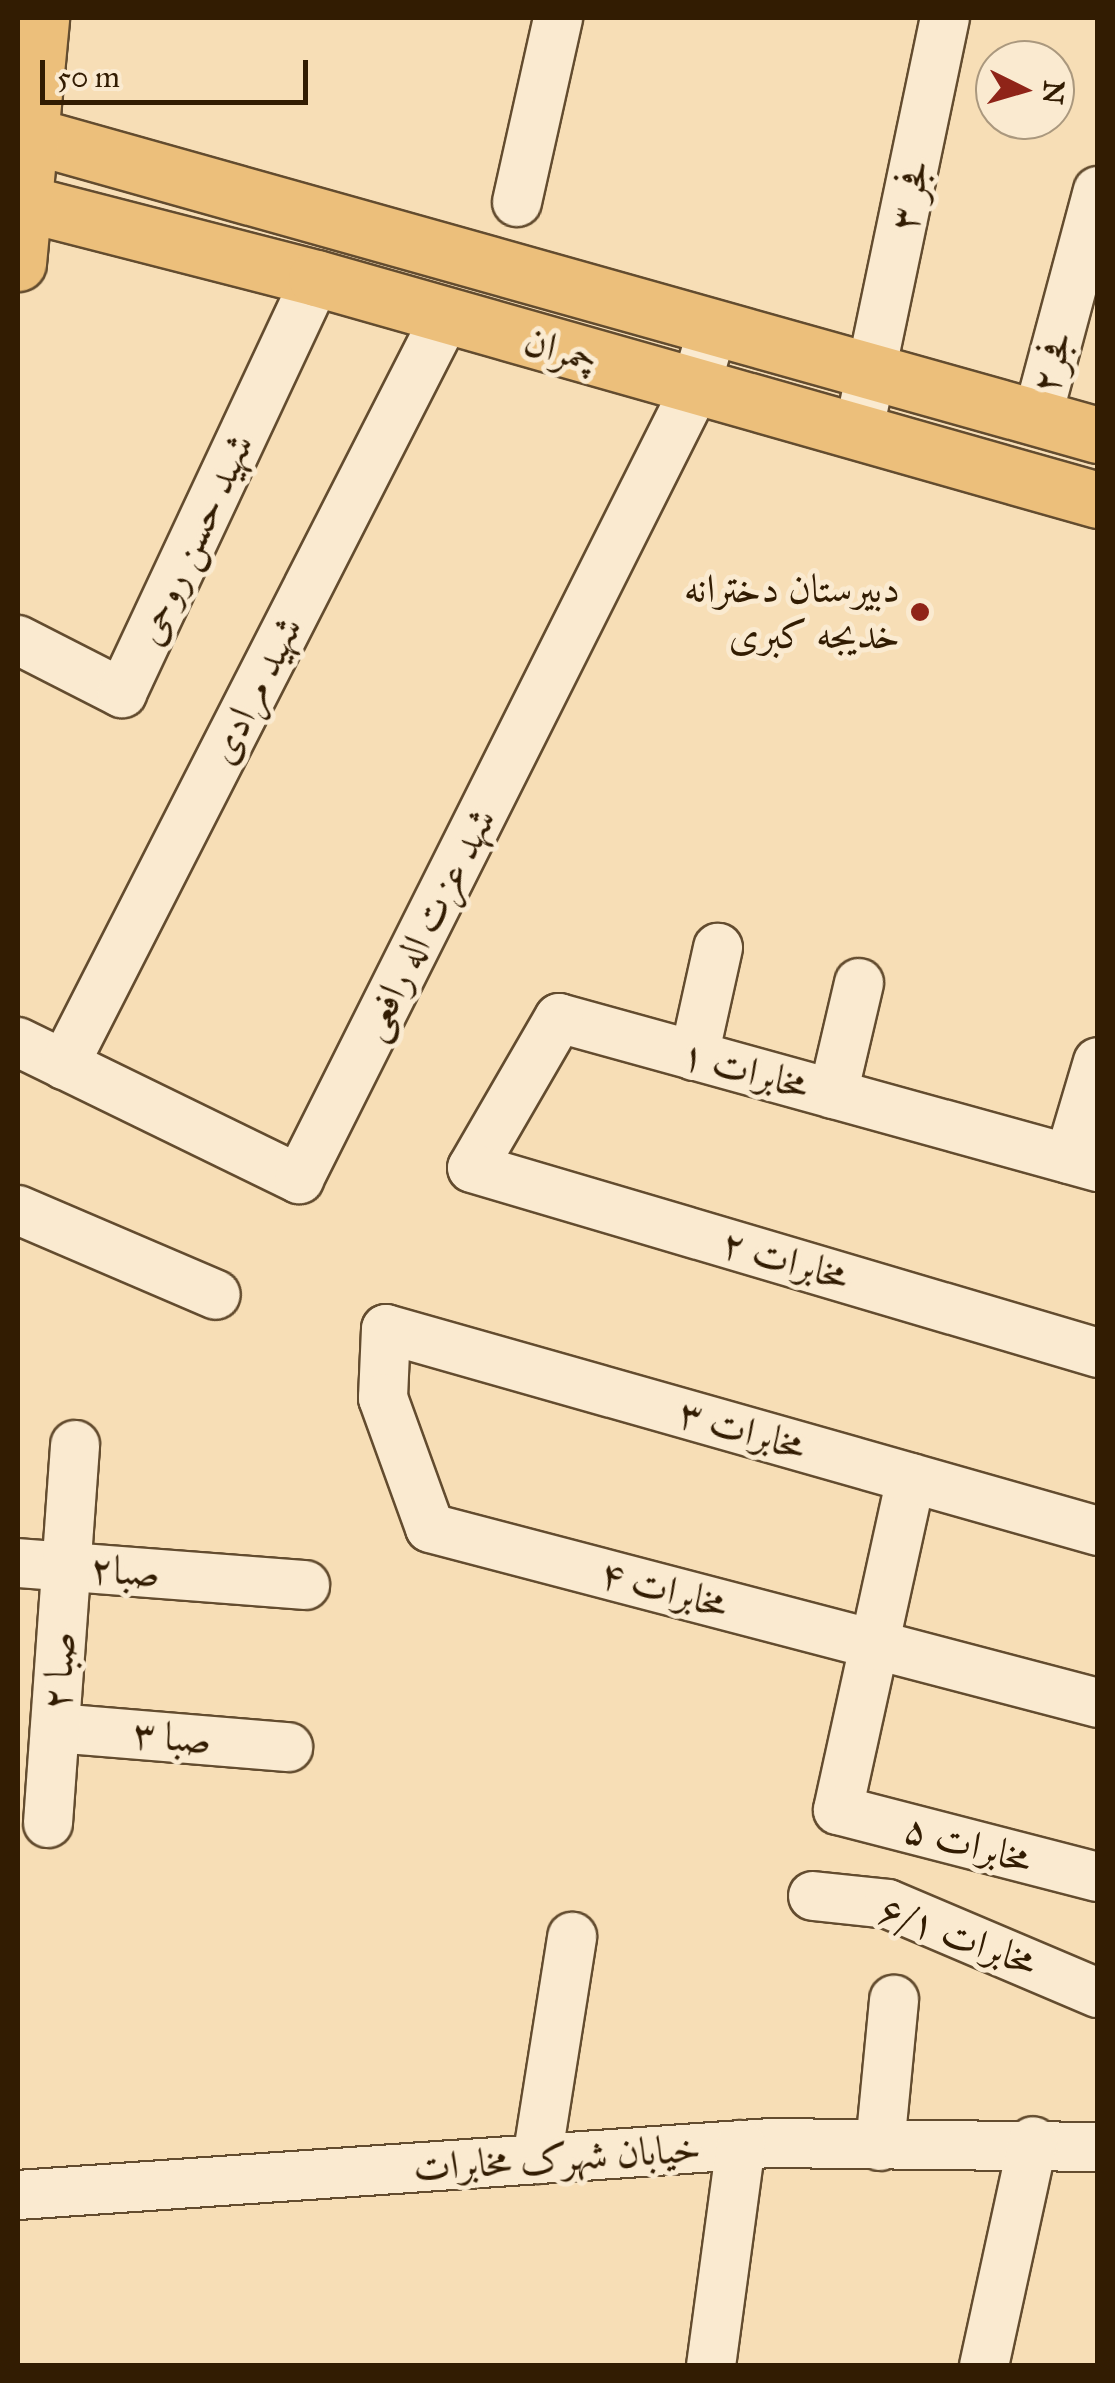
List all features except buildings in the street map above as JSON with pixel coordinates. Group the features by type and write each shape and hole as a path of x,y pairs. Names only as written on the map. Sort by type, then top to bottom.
{"main road":[{"path":"20,238 41,18"},
{"name":"چمران","path":"30,135 1098,435"},
{"name":"چمران","path":"20,238 316,278 694,389 1098,500"}],"street":[{"name":"فجر ۳","path":"858,434 876,372 945,18"},
{"path":"516,202 551,19"},
{"name":"فجر۲","path":"1037,418 1098,191"},
{"name":"شهید حسن روحی","path":"18,640 122,693 316,278"},
{"name":"شهید مرادی","path":"64,1064 446,316"},
{"path":"694,389 713,327"},
{"name":"شهد عزت اله رافعی","path":"18,1042 299,1178 694,389"},
{"path":"694,1056 718,948"},
{"path":"833,1094 859,983"},
{"name":"مخابرات ۱","path":"472,1168 559,1018 1083,1163"},
{"path":"1083,1163 1098,1062"},
{"name":"مخابرات ۲","path":"472,1168 1098,1352"},
{"path":"18,1210 216,1296"},
{"name":"مخابرات ۳","path":"386,1329 1098,1531"},
{"name":"مخابرات ۴","path":"386,1329 383,1398 430,1528 1098,1703"},
{"name":"صبا۲","path":"75,1445 66,1567 305,1584"},
{"path":"875,1645 911,1478"},
{"path":"18,1564 66,1567"},
{"name":"صبا ۲","path":"48,1823 66,1567"},
{"name":"مخابرات ۵","path":"875,1645 838,1810 1098,1877"},
{"name":"صبا ۳","path":"55,1728 288,1747"},
{"name":"مخابرات ۶/۱","path":"813,1896 888,1904 1098,1993"},
{"path":"537,2159 572,1937"},
{"path":"880,2146 894,2000"},
{"path":"984,2366 1033,2141"},
{"name":"خیابان شهرک مخابرات","path":"18,2195 741,2146 1033,2141 1098,2147"},
{"path":"711,2366 741,2146"}],"place":[{"name":"دبیرستان دخترانه خدیجه کبری","path":"920,612"}]}
